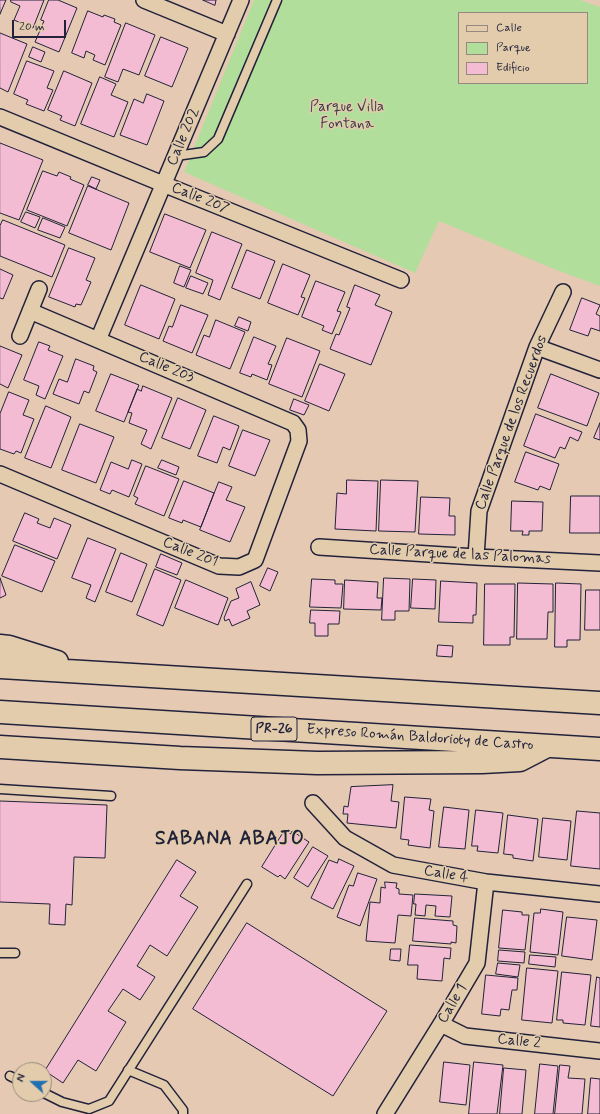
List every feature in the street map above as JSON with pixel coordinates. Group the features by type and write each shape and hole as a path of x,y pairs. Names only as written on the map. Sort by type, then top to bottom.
{"highway":[{"path":"0,646 9,647 91,673"},
{"path":"0,667 600,703"},
{"name":"Expreso Román Baldorioty de Castro","path":"0,712 600,749"},
{"path":"0,747 180,758 317,763 482,762 520,760 548,746"}],"street":[{"path":"144,0 227,34"},
{"name":"Calle 202","path":"98,340 241,0"},
{"name":"Calle 207","path":"0,117 401,280"},
{"path":"20,336 39,289"},
{"name":"Calle Parque de los Recuerdos","path":"476,557 479,511 537,347 563,292"},
{"name":"Calle 203","path":"30,311 293,423 298,430"},
{"path":"537,347 600,370"},
{"name":"Calle 201","path":"0,474 219,566 239,568 255,560 299,441 298,430"},
{"name":"Calle Parque de las Palomas","path":"319,547 600,563"},
{"name":"Calle 4","path":"313,803 345,838 393,865 486,882 600,894"},
{"name":"Calle 1","path":"385,1114 477,963 486,882"},
{"name":"Calle 2","path":"441,1024 465,1036 600,1051"}],"lane":[{"path":"176,156 204,152 218,139 277,0"},
{"path":"0,789 111,796"},
{"path":"52,1097 62,1102 89,1109 109,1101 246,884"},
{"path":"0,953 16,953"},
{"path":"128,1070 164,1085 184,1110 183,1114"}],"green space":[{"name":"Parque Villa Fontana","path":"254,0 580,0 600,7 600,286 554,269 439,221 415,273 184,172"}],"building":[{"path":"0,0 6,0 0,14"},
{"path":"11,0 44,0 33,28 14,20 20,6 11,2"},
{"path":"49,0 58,0 77,8 59,52 35,42 44,21 41,20"},
{"path":"203,0 216,0 215,5"},
{"path":"88,11 103,17 104,15 115,19 114,22 121,25 105,65 93,60 95,55 86,51 84,58 72,53"},
{"path":"126,23 155,35 139,75 123,69 118,82 105,77"},
{"path":"0,33 27,44 8,92 0,88"},
{"path":"161,37 188,48 172,87 145,76"},
{"path":"33,47 45,52 41,62 29,57"},
{"path":"27,61 54,71 47,88 53,90 44,111 26,104 28,100 14,94"},
{"path":"64,71 92,83 75,126 60,120 62,116 48,110"},
{"path":"100,77 116,84 111,95 128,102 114,137 81,124"},
{"path":"147,94 164,101 147,145 120,135 134,99 143,103"},
{"path":"0,143 43,160 19,220 0,213"},
{"path":"43,171 57,176 59,172 84,185 67,226 27,210"},
{"path":"92,177 100,180 96,189 88,185"},
{"path":"88,186 129,203 111,250 69,233"},
{"path":"26,212 40,217 35,228 21,222"},
{"path":"165,214 206,230 190,268 150,252"},
{"path":"43,218 65,227 60,238 38,230"},
{"path":"3,220 65,245 52,277 0,256 0,226"},
{"path":"212,232 242,244 220,300 208,295 213,280 196,273"},
{"path":"69,248 95,258 86,280 91,282 81,305 76,304 75,307 49,297"},
{"path":"247,250 275,261 260,299 232,288"},
{"path":"283,264 310,275 301,297 305,298 298,315 268,303"},
{"path":"180,266 191,270 184,287 174,283"},
{"path":"0,269 13,275 3,299 0,298"},
{"path":"191,276 208,283 203,294 186,288"},
{"path":"316,281 345,292 337,311 341,312 332,334 322,330 324,326 302,317"},
{"path":"141,285 175,299 159,339 125,325"},
{"path":"355,285 380,295 375,305 392,312 371,365 330,349 336,334 339,335 350,308 347,307"},
{"path":"582,298 600,305 596,314 600,316 600,331 591,328 588,336 570,330"},
{"path":"181,305 208,315 192,353 163,341 169,326 172,327"},
{"path":"239,317 251,322 248,331 235,326"},
{"path":"216,320 245,332 230,369 196,355 204,335 209,337"},
{"path":"254,337 276,346 268,364 272,365 267,380 252,374 251,377 240,373"},
{"path":"287,338 320,351 302,397 269,384"},
{"path":"39,342 50,346 48,350 63,356 45,399 36,395 39,386 24,380"},
{"path":"0,346 22,355 8,388 0,384"},
{"path":"76,359 94,366 93,370 97,372 89,393 84,391 79,404 53,394 59,379 67,382"},
{"path":"320,364 345,374 329,411 305,401"},
{"path":"111,374 139,385 124,422 96,411"},
{"path":"551,374 599,393 587,426 538,408"},
{"path":"143,386 172,398 151,449 141,444 147,430 129,423 132,413 128,412 137,389 141,391"},
{"path":"9,392 29,400 23,415 34,419 21,453 16,451 14,454 0,449 0,414"},
{"path":"178,398 206,410 190,449 162,438"},
{"path":"294,399 309,405 304,415 290,410"},
{"path":"46,406 71,417 51,468 25,458"},
{"path":"536,414 582,432 578,441 570,437 565,449 560,447 555,458 524,446"},
{"path":"214,416 239,426 230,450 223,447 217,463 198,456"},
{"path":"600,423 600,440 594,438"},
{"path":"80,424 114,437 96,483 62,470"},
{"path":"243,430 270,440 255,476 229,466"},
{"path":"526,452 559,464 550,490 540,486 538,490 515,482"},
{"path":"132,460 142,464 129,497 112,490 110,494 100,490 111,462 128,469"},
{"path":"162,460 179,467 176,475 158,468"},
{"path":"146,466 179,479 164,516 135,504 138,498 134,496"},
{"path":"347,480 378,481 376,531 335,529 337,493 346,494"},
{"path":"381,480 418,481 415,532 379,531"},
{"path":"184,481 214,493 201,527 183,520 182,523 169,518"},
{"path":"219,482 232,487 226,500 245,507 230,542 200,530"},
{"path":"571,496 600,496 600,533 570,533"},
{"path":"421,497 450,498 449,516 455,516 455,535 419,534"},
{"path":"512,501 543,502 542,531 529,531 529,535 522,535 523,531 511,531"},
{"path":"25,513 39,519 37,523 50,528 54,518 71,525 57,559 13,541"},
{"path":"88,538 116,549 95,602 86,598 91,585 72,578"},
{"path":"15,545 55,561 42,592 2,576"},
{"path":"121,553 147,564 132,602 106,592"},
{"path":"161,554 182,563 177,575 156,567"},
{"path":"268,568 278,572 270,591 260,586"},
{"path":"155,569 181,580 163,626 137,615"},
{"path":"0,578 6,595 0,598"},
{"path":"384,578 410,579 409,611 395,611 395,620 382,620"},
{"path":"312,579 335,580 335,584 343,584 341,608 310,607"},
{"path":"413,579 436,580 435,609 411,608"},
{"path":"186,580 228,598 218,625 175,608"},
{"path":"345,580 378,582 377,598 382,598 381,610 344,609"},
{"path":"441,581 477,583 476,615 473,615 473,623 439,622"},
{"path":"251,582 260,605 247,611 250,618 232,626 229,619 225,621 224,618 231,601 239,598 236,589"},
{"path":"518,583 553,584 553,612 548,612 547,639 517,639"},
{"path":"556,583 581,584 580,640 567,640 567,647 555,647"},
{"path":"485,584 515,584 514,637 510,637 510,645 484,645"},
{"path":"586,590 600,590 600,630 585,630"},
{"path":"311,610 340,611 339,624 328,624 328,636 315,636 315,623 310,623"},
{"path":"438,645 453,646 452,657 437,656"},
{"path":"393,785 391,801 399,802 396,828 347,823 348,814 343,814 344,806 348,807 351,787"},
{"path":"405,797 431,799 429,810 434,811 430,848 408,845 409,840 401,839"},
{"path":"0,801 107,805 105,858 74,857 72,905 66,904 65,925 49,924 50,904 0,902"},
{"path":"444,807 469,810 465,849 439,847"},
{"path":"476,810 503,813 498,853 477,851 478,846 472,846"},
{"path":"577,811 600,813 600,869 571,866"},
{"path":"508,815 538,819 533,861 513,858 513,855 504,854"},
{"path":"543,818 571,821 567,860 539,857"},
{"path":"285,830 291,834 292,831 309,842 285,879 280,875 278,877 262,867"},
{"path":"313,847 328,856 308,887 294,878"},
{"path":"339,859 354,866 333,909 311,898 329,860 337,863"},
{"path":"177,860 196,872 180,896 198,907 167,956 150,945 137,966 155,977 140,1000 123,989 108,1011 126,1022 96,1071 78,1060 63,1083 52,1076 52,1062 51,1062"},
{"path":"358,873 377,879 360,926 337,917 349,885 353,886"},
{"path":"385,882 397,883 396,888 399,889 399,894 413,895 411,916 398,915 395,943 366,941 370,902 380,903 381,887 385,888"},
{"path":"415,894 452,896 450,917 435,916 436,906 426,905 425,916 415,915"},
{"path":"541,909 563,912 558,955 530,952 534,913 540,913"},
{"path":"503,910 522,912 522,915 529,915 525,950 499,948"},
{"path":"567,917 597,920 592,960 562,956"},
{"path":"415,918 453,921 453,925 457,926 456,943 451,942 451,944 413,941"},
{"path":"247,923 387,1011 333,1096 193,1009"},
{"path":"410,945 451,948 450,959 444,958 442,981 417,979 418,965 408,965"},
{"path":"391,949 401,949 400,961 390,960"},
{"path":"499,950 525,952 524,963 498,961"},
{"path":"530,955 556,957 555,967 529,964"},
{"path":"498,963 520,965 518,977 496,974"},
{"path":"527,968 558,971 552,1023 522,1020"},
{"path":"562,972 591,975 585,1025 563,1023 563,1020 557,1020"},
{"path":"486,975 518,978 517,990 512,990 509,1010 501,1009 500,1016 482,1014"},
{"path":"597,977 600,978 600,1027 591,1026"},
{"path":"444,1062 470,1065 466,1105 440,1102"},
{"path":"474,1062 503,1065 497,1114 469,1114"},
{"path":"540,1064 558,1066 553,1114 535,1114"},
{"path":"560,1065 570,1066 568,1078 585,1079 582,1114 555,1114"},
{"path":"504,1068 526,1070 522,1114 500,1114"},
{"path":"591,1078 600,1079 600,1114 588,1114"}],"district":[{"name":"SABANA ABAJO","path":"230,840"}]}
